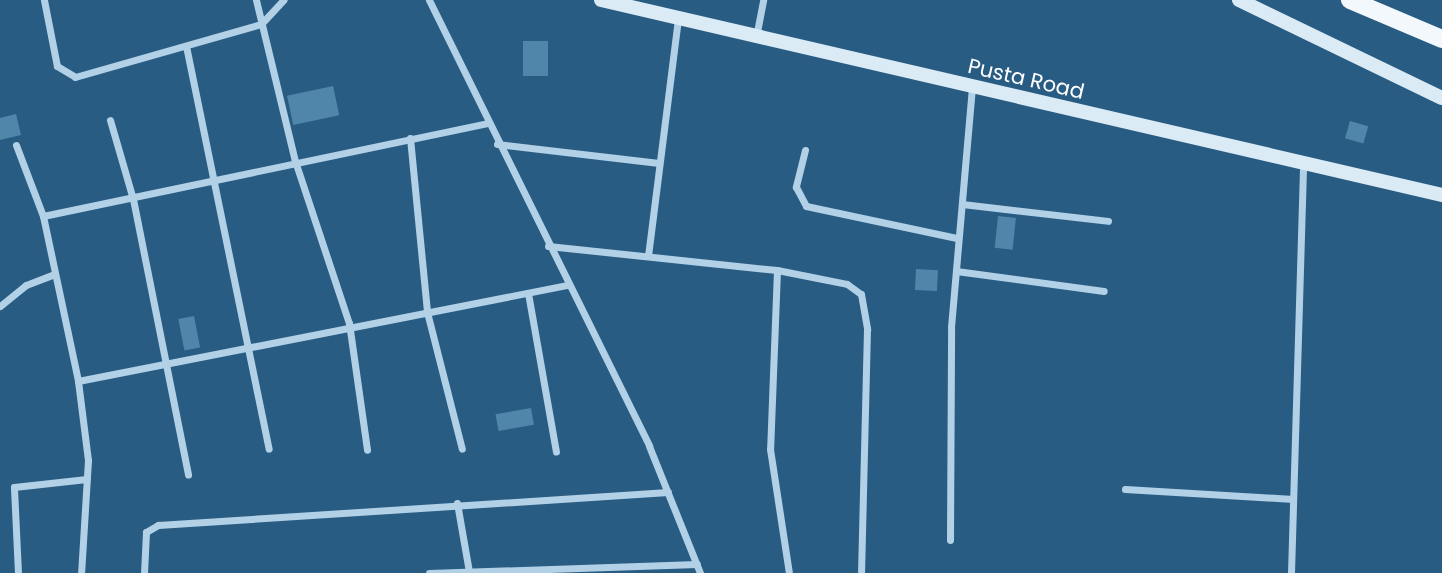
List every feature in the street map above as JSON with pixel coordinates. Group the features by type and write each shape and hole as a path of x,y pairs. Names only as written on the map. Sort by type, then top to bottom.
{"main road":[{"path":"1350,0 1442,39"}],"street":[{"path":"44,0 65,75 186,46 261,24 283,0"},
{"path":"256,0 295,161 349,323 367,450"},
{"path":"429,0 668,492 700,573"},
{"name":"Pusta Road","path":"601,0 1442,195"},
{"path":"756,38 763,0"},
{"path":"1239,0 1442,98"},
{"path":"648,256 678,19"},
{"path":"186,46 269,449"},
{"path":"950,540 957,238 972,88"},
{"path":"110,120 133,199 188,475"},
{"path":"43,216 133,199 214,177 486,122"},
{"path":"410,138 427,312 463,449"},
{"path":"497,144 659,163"},
{"path":"16,145 43,216 78,381 87,479 81,573"},
{"path":"806,150 796,187 806,206 957,238"},
{"path":"1291,573 1303,163"},
{"path":"962,204 1108,221"},
{"path":"548,246 777,270 847,284 866,310 861,573"},
{"path":"777,270 770,449 789,573"},
{"path":"956,271 1104,291"},
{"path":"0,306 26,285 55,274"},
{"path":"78,381 168,366 349,323 427,312 568,285"},
{"path":"527,293 556,452"},
{"path":"18,573 14,487 87,479"},
{"path":"1125,489 1293,499"},
{"path":"144,573 146,532 159,525 457,503 668,492"},
{"path":"457,503 469,572"},
{"path":"429,573 696,564"}],"building":[{"path":"523,41 548,41 548,76 523,76"},
{"path":"333,86 339,115 293,125 287,96"},
{"path":"16,114 21,135 0,140 0,118"},
{"path":"1350,121 1368,126 1363,144 1345,138"},
{"path":"998,216 1016,218 1013,250 995,248"},
{"path":"916,269 938,270 937,291 915,290"},
{"path":"194,316 200,347 184,350 178,319"},
{"path":"531,408 534,425 498,431 496,414"}]}
